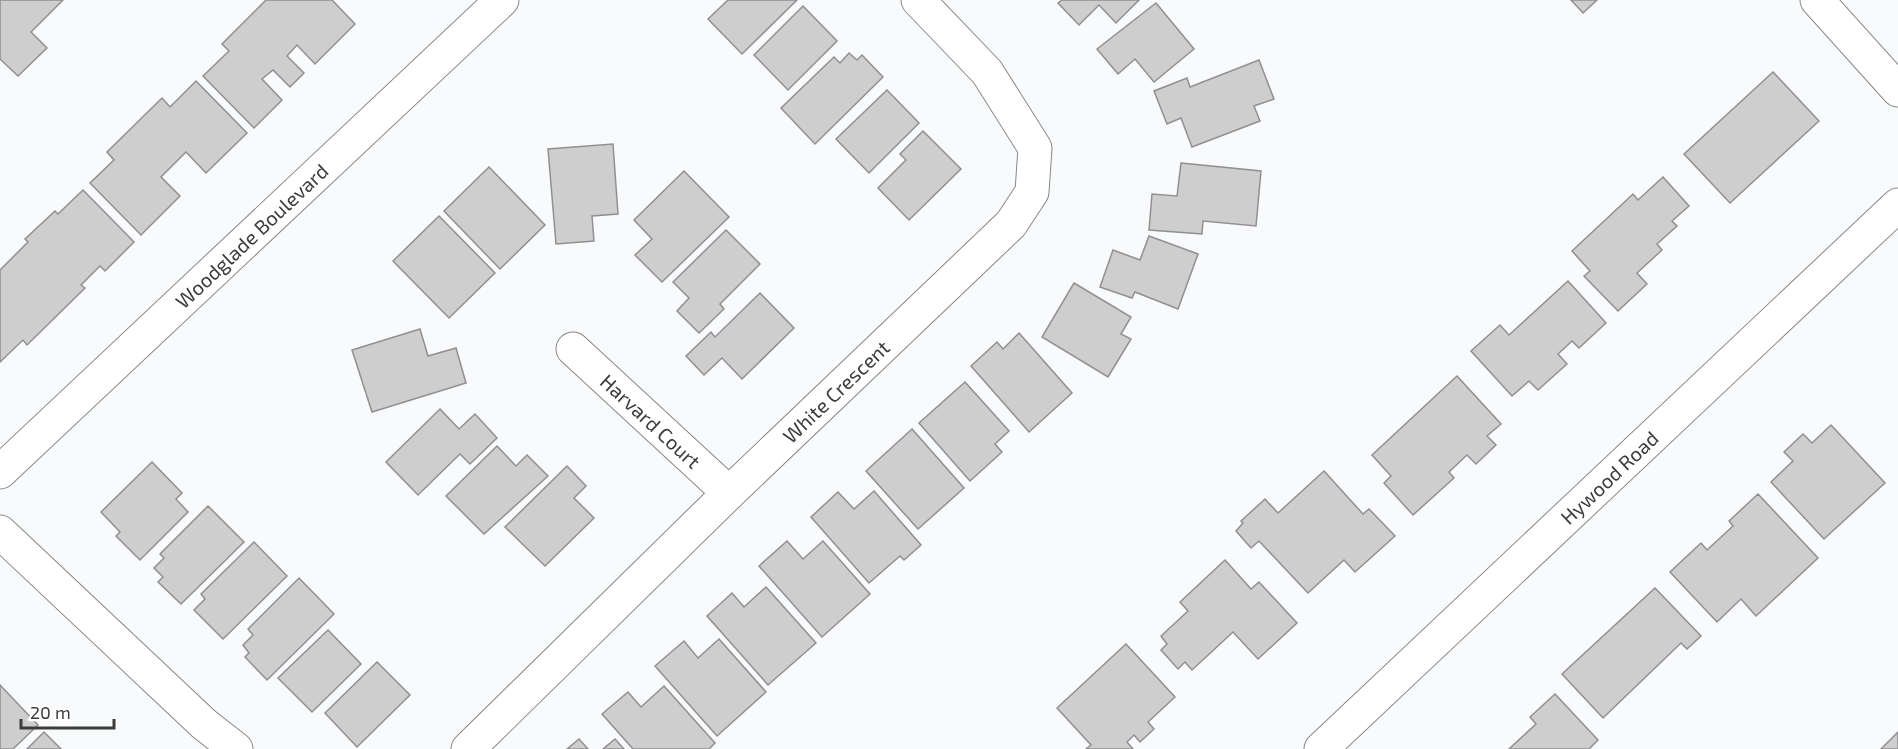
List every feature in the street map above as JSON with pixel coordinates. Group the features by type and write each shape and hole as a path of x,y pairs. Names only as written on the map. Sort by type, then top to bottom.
{"street":[{"name":"Woodglade Boulevard","path":"0,472 502,0"},
{"name":"White Crescent","path":"468,749 729,493 1011,224 1032,192 1035,148 987,72 918,0"},
{"path":"1817,0 1898,90"},
{"name":"Hywood Road","path":"1321,749 1898,204"},
{"name":"Harvard Court","path":"573,349 729,493"},
{"path":"0,532 204,724 236,749"}],"building":[{"path":"0,0 63,0 31,32 47,48 18,76 0,59"},
{"path":"266,0 332,0 355,24 315,64 297,45 287,56 304,73 290,87 273,70 262,79 282,100 254,128 203,76 229,51 222,44"},
{"path":"728,0 797,0 742,54 708,19"},
{"path":"1062,0 1139,0 1116,23 1099,5 1079,25 1058,3"},
{"path":"1571,0 1597,0 1583,13"},
{"path":"1156,3 1194,49 1154,82 1135,59 1118,74 1097,49"},
{"path":"803,6 837,41 788,90 754,55"},
{"path":"849,53 857,60 862,55 883,77 815,144 781,108 834,57 840,63"},
{"path":"1259,60 1274,99 1254,106 1260,121 1192,147 1181,118 1167,124 1154,91 1187,78 1190,87"},
{"path":"1773,72 1819,121 1730,203 1684,154"},
{"path":"196,81 247,133 206,173 186,152 161,177 180,196 141,235 90,183 114,160 107,152 162,98 170,107"},
{"path":"887,90 919,123 869,173 836,139"},
{"path":"923,131 961,169 909,220 878,188 906,160 900,154"},
{"path":"613,144 618,214 592,216 594,241 556,244 548,149"},
{"path":"1181,163 1261,171 1256,226 1203,221 1202,234 1149,230 1152,194 1177,196"},
{"path":"489,167 545,225 500,269 444,211"},
{"path":"684,171 729,217 662,282 635,255 652,239 634,220"},
{"path":"1663,177 1689,206 1672,221 1677,226 1657,244 1662,250 1637,273 1647,284 1618,311 1584,276 1590,271 1572,251 1633,194 1638,200"},
{"path":"83,190 134,242 105,271 100,266 81,285 85,288 27,345 23,340 0,362 0,270 28,242 25,239 55,211 58,214"},
{"path":"439,216 495,273 449,318 393,261"},
{"path":"726,230 760,264 720,304 724,309 699,333 677,311 689,298 673,282"},
{"path":"1149,236 1198,254 1178,309 1135,292 1132,298 1100,287 1113,250 1140,260"},
{"path":"1568,281 1606,323 1579,348 1572,341 1558,354 1567,364 1538,390 1529,381 1512,396 1471,351 1500,325 1509,335"},
{"path":"1074,283 1131,317 1121,334 1131,339 1108,377 1042,337"},
{"path":"760,293 794,328 742,379 722,358 704,375 686,356 711,332 715,337"},
{"path":"420,329 428,356 456,348 466,383 372,412 352,350"},
{"path":"1019,333 1072,393 1029,432 971,366 997,342 1003,349"},
{"path":"1457,376 1501,424 1487,436 1496,445 1476,464 1467,455 1449,472 1454,478 1413,515 1384,483 1391,476 1372,455"},
{"path":"965,382 1009,431 995,444 1002,452 970,481 919,423"},
{"path":"440,409 459,429 475,414 497,438 470,464 460,454 418,495 386,462"},
{"path":"1831,425 1885,483 1824,539 1771,482 1793,461 1784,452 1803,434 1812,443"},
{"path":"912,429 964,488 918,529 866,471"},
{"path":"497,446 516,466 527,455 548,476 484,534 446,496"},
{"path":"152,462 182,493 176,499 188,512 140,560 116,536 120,532 101,512"},
{"path":"567,466 586,486 574,498 594,518 545,566 505,527"},
{"path":"1324,471 1363,514 1369,509 1395,536 1355,572 1344,560 1308,593 1259,541 1251,548 1236,531 1243,523 1241,521 1265,499 1278,513"},
{"path":"874,491 921,545 904,560 900,556 869,583 811,517 838,492 854,509"},
{"path":"1758,494 1818,558 1756,616 1741,599 1717,622 1670,572 1701,543 1707,550 1733,526 1729,521"},
{"path":"208,506 244,542 181,604 158,582 163,577 154,568 164,558 160,554"},
{"path":"787,541 803,559 823,541 870,594 822,637 759,566"},
{"path":"254,542 287,576 223,639 194,610 205,599 201,594"},
{"path":"1225,560 1251,589 1259,582 1297,623 1258,659 1233,632 1192,670 1185,662 1178,669 1161,650 1167,644 1161,636 1188,611 1180,602"},
{"path":"299,578 334,614 267,680 245,657 249,653 243,645 253,635 248,629"},
{"path":"766,587 816,643 768,685 707,616 732,593 744,607"},
{"path":"1655,588 1701,636 1687,649 1681,643 1603,718 1562,674"},
{"path":"328,630 361,664 312,712 278,678"},
{"path":"719,639 766,692 717,736 655,666 684,641 698,658"},
{"path":"1126,644 1175,697 1148,722 1154,729 1140,742 1134,735 1127,742 1133,749 1086,749 1091,745 1057,708"},
{"path":"377,662 410,695 357,747 325,713"},
{"path":"0,685 38,725 13,749 0,749"},
{"path":"664,686 715,743 709,749 633,749 602,714 628,692 641,707"},
{"path":"1555,694 1598,740 1589,749 1509,749 1536,724 1530,717"},
{"path":"44,732 61,749 27,749"},
{"path":"1898,732 1898,749 1881,749"},
{"path":"579,739 588,749 567,749"},
{"path":"615,739 624,749 603,749"}]}
